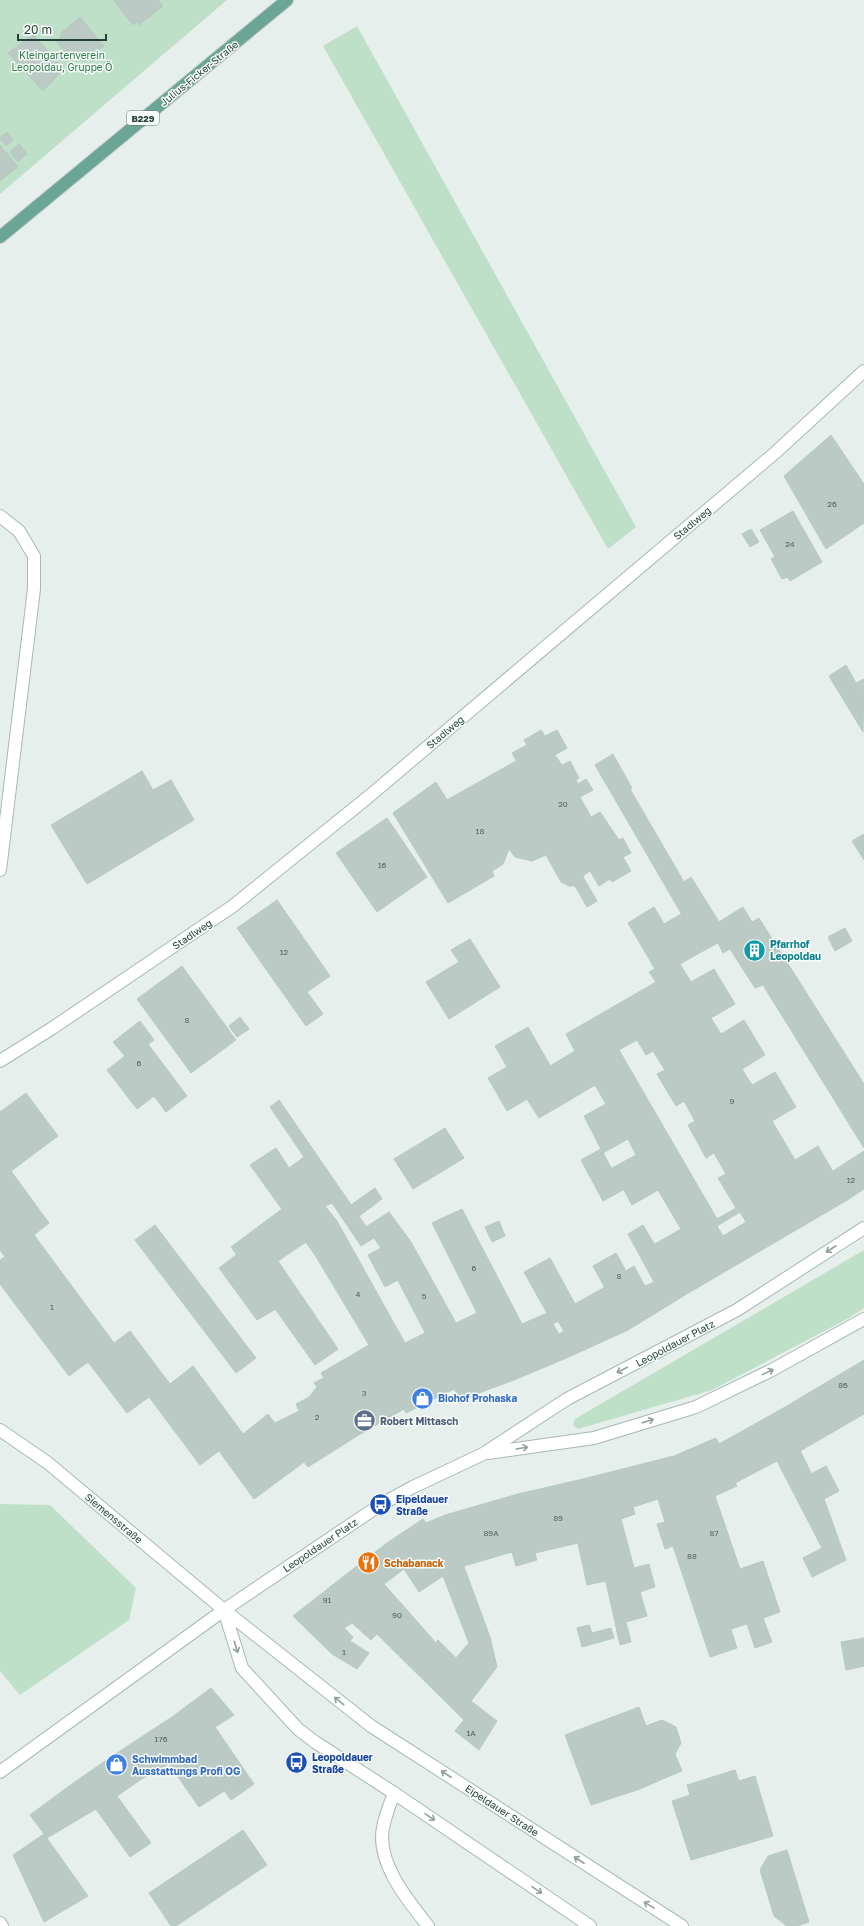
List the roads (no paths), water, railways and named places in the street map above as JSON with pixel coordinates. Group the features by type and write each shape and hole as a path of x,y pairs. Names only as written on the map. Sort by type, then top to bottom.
{"main road":[{"name":"Julius-Ficker-Straße","path":"0,237 287,0"}],"street":[{"name":"Stadlweg","path":"0,1061 51,1029 233,906 373,793 770,458 864,371"},
{"path":"0,516 19,531 34,556 34,589 0,870"},
{"name":"Leopoldauer Platz","path":"224,1610 380,1504 412,1487 483,1454 567,1399 737,1310 864,1228"},
{"name":"Leopoldauer Platz","path":"483,1454 594,1438 696,1407 772,1370 864,1319"},
{"name":"Siemensstraße","path":"0,1430 48,1463 224,1610"},
{"path":"0,1772 224,1610 242,1668 298,1729 315,1742 394,1792 590,1926"},
{"name":"Eipeldauer Straße","path":"224,1610 371,1726 682,1926"},
{"path":"394,1792 383,1829 383,1849 392,1875 428,1926"}],"place":[{"name":"Pfarrhof Leopoldau","path":"755,950"},
{"name":"Biohof Prohaska","path":"423,1398"},
{"name":"Robert Mittasch","path":"364,1421"},
{"name":"Eipeldauer Straße","path":"380,1505"},
{"name":"Schabanack","path":"369,1563"},
{"name":"Leopoldauer Straße","path":"296,1763"},
{"name":"Schwimmbad Ausstattungs Profi OG","path":"116,1765"}],"park label":[{"name":"Kleingartenverein Leopoldau, Gruppe Ö","path":"62,60"}]}
